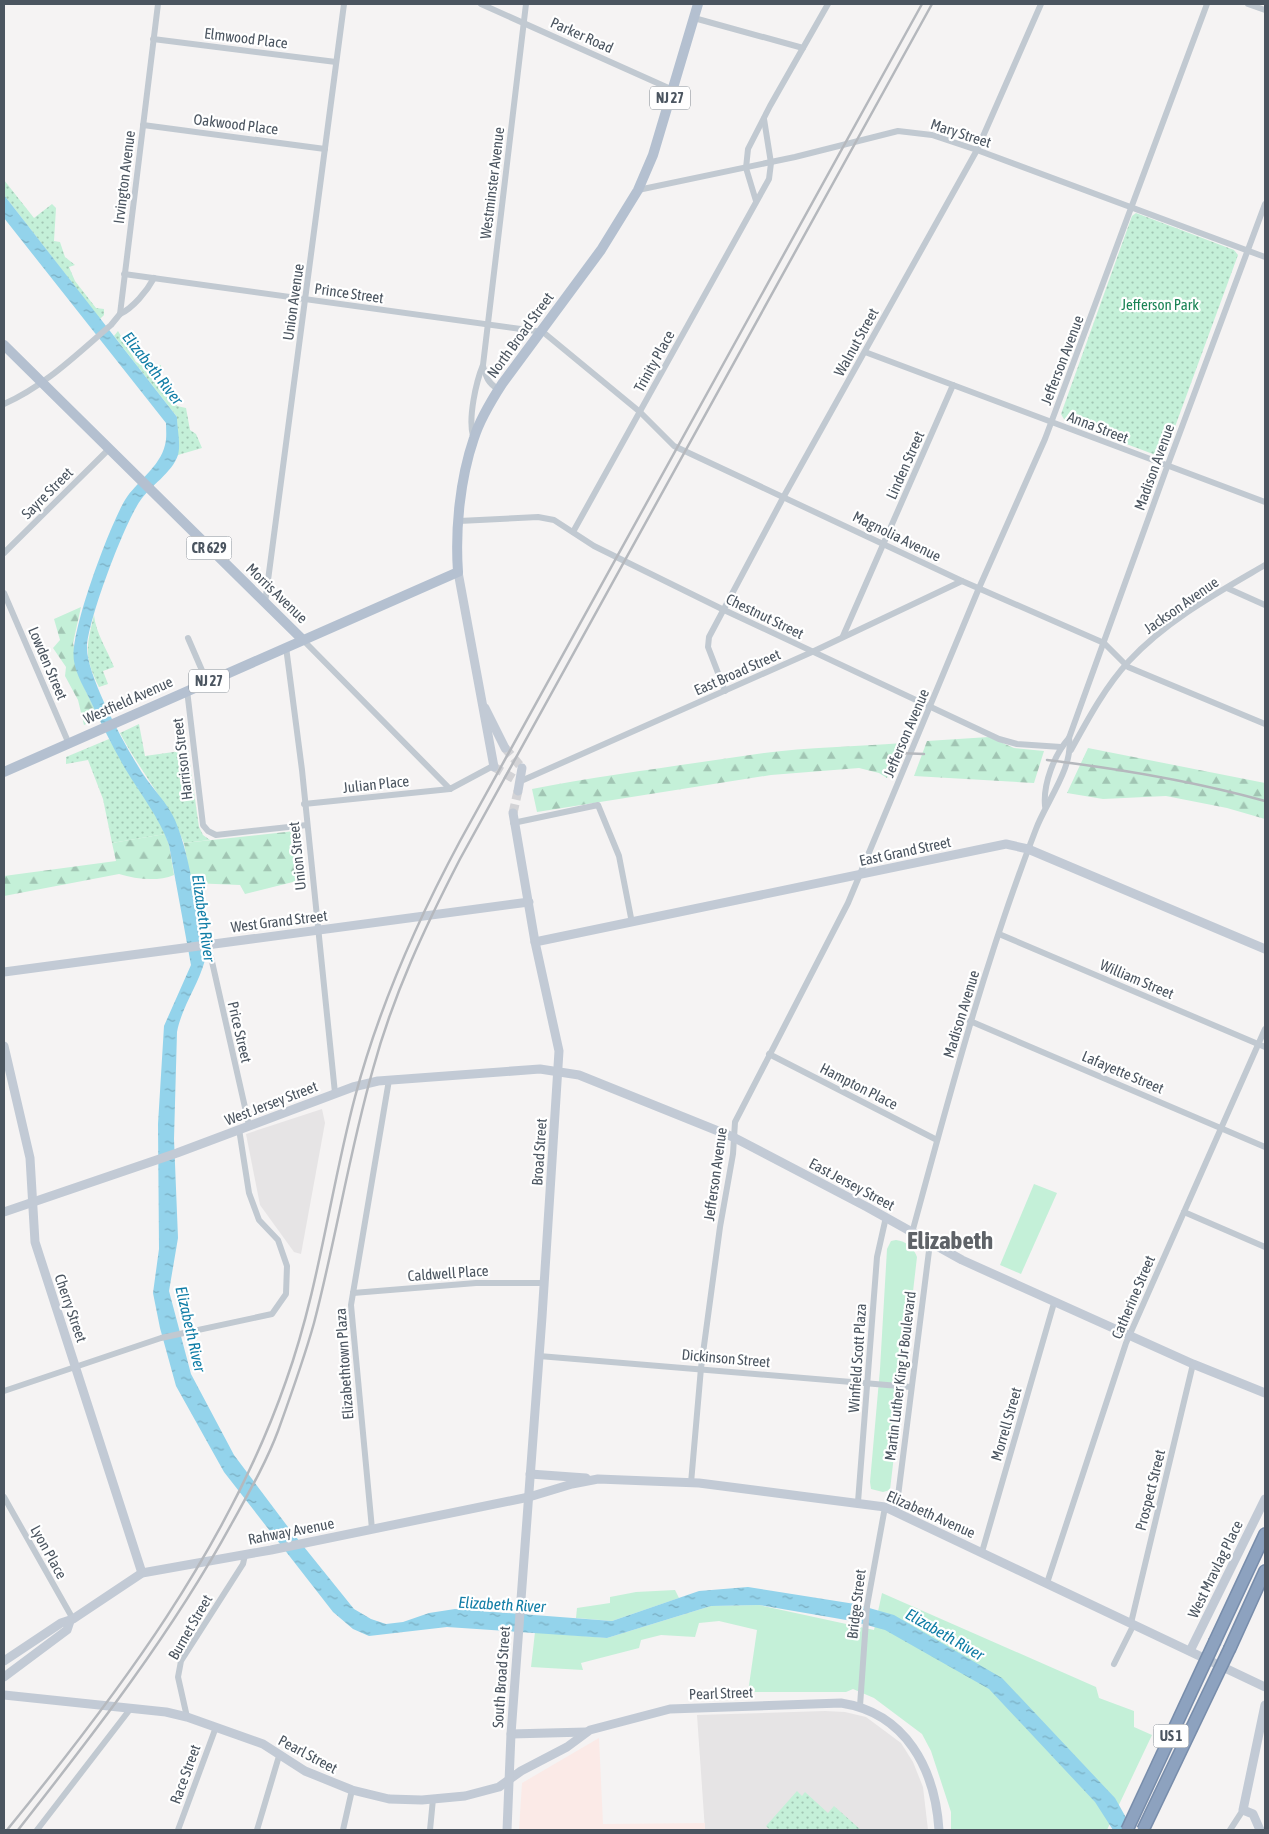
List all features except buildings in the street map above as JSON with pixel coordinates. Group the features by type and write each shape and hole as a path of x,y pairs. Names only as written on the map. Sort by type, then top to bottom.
{"highway":[{"name":"US 1","path":"1127,1830 1265,1534"},
{"name":"US 1","path":"1143,1830 1265,1571"}],"main road":[{"name":"North Broad Street","path":"458,572 459,521 474,438 498,389 601,250 638,190 653,155 698,4"},
{"name":"Morris Avenue","path":"4,345 303,640"},
{"name":"Westfield Avenue","path":"4,772 458,572"}],"street":[{"name":"Irvington Avenue","path":"120,314 158,4"},
{"name":"Union Avenue","path":"265,603 344,4"},
{"name":"Parker Road","path":"481,4 673,90"},
{"name":"Westminster Avenue","path":"474,438 472,422 477,378 483,365 526,4"},
{"path":"756,201 746,168 748,150 828,4"},
{"name":"Walnut Street","path":"725,691 707,642 722,609 977,150 1041,4"},
{"name":"Jefferson Avenue","path":"691,1482 701,1368 720,1227 733,1154 733,1136 739,1114 844,912 979,588 1052,422 1207,4"},
{"path":"1248,4 1265,10"},
{"path":"694,18 803,48"},
{"name":"Elmwood Place","path":"153,39 336,62"},
{"path":"764,119 771,162"},
{"name":"Oakwood Place","path":"143,125 325,149"},
{"name":"Mary Street","path":"638,190 746,168 898,131 932,135 977,150 1265,257"},
{"name":"Trinity Place","path":"573,532 769,179 771,162"},
{"name":"Madison Avenue","path":"1045,806 1044,791 1061,748 1069,738 1265,204"},
{"name":"Prince Street","path":"124,274 540,331"},
{"path":"4,404 42,384 111,325 120,314 127,311 154,278"},
{"name":"Magnolia Avenue","path":"540,331 640,412 674,446 962,581 1104,643 1126,665 1177,689 1265,724"},
{"name":"Anna Street","path":"865,352 1167,467 1265,502"},
{"path":"483,365 486,377 491,385 498,389"},
{"name":"Linden Street","path":"843,636 953,385"},
{"name":"Sayre Street","path":"4,553 109,449"},
{"name":"Chestnut Street","path":"459,521 546,517 594,546 722,609 999,739 1016,744 1061,748"},
{"name":"Jackson Avenue","path":"1071,750 1106,690 1126,665 1161,631 1265,565"},
{"name":"North Broad Street","path":"458,572 484,706 484,721 493,767"},
{"name":"East Broad Street","path":"518,781 812,652 962,581"},
{"path":"1227,588 1265,605"},
{"name":"Lowden Street","path":"4,593 68,744"},
{"path":"188,638 207,682"},
{"name":"Morris Avenue","path":"303,640 450,789"},
{"name":"Union Street","path":"286,647 336,1093"},
{"name":"Harrison Street","path":"187,690 203,825 208,831 216,836 307,825"},
{"name":"North Broad Street","path":"484,706 505,748"},
{"name":"Madison Avenue","path":"912,1233 970,1021 1028,849 1045,806 1054,795 1071,750 1069,738"},
{"path":"450,789 493,767"},
{"path":"518,791 518,781 522,768"},
{"name":"Julian Place","path":"304,804 450,789"},
{"path":"513,823 598,805 619,856 632,923"},
{"name":"Broad Street","path":"513,813 513,823 558,1051 529,1497"},
{"name":"East Grand Street","path":"536,942 1006,844 1028,849 1265,950"},
{"name":"West Grand Street","path":"4,972 529,902"},
{"name":"William Street","path":"1000,934 1265,1048"},
{"name":"Price Street","path":"205,944 249,1125"},
{"name":"Lafayette Street","path":"970,1021 1265,1147"},
{"name":"Catherine Street","path":"1047,1583 1130,1336 1265,1028"},
{"name":"Cherry Street","path":"4,1046 30,1158 35,1242 142,1573"},
{"name":"Hampton Place","path":"769,1054 937,1140"},
{"name":"West Jersey Street","path":"4,1212 177,1153 352,1087 389,1080 540,1069 558,1071"},
{"name":"East Jersey Street","path":"558,1071 579,1075 733,1136 886,1217 930,1243 1054,1303 1193,1364 1265,1393"},
{"name":"Elizabethtown Plaza","path":"372,1529 351,1305 389,1080"},
{"path":"4,1391 161,1338 274,1312 286,1294 287,1266 278,1240 259,1220 249,1193 239,1129"},
{"path":"1184,1212 1265,1247"},
{"name":"Winfield Scott Plaza","path":"858,1502 878,1256 886,1217"},
{"name":"Martin Luther King Jr Boulevard","path":"896,1512 930,1243"},
{"name":"Caldwell Place","path":"352,1293 476,1282 544,1283"},
{"name":"Morrell Street","path":"982,1552 1054,1303"},
{"name":"Dickinson Street","path":"539,1356 911,1387"},
{"name":"Prospect Street","path":"1114,1664 1132,1623 1193,1364"},
{"path":"530,1474 598,1480"},
{"name":"Elizabeth Avenue","path":"529,1497 572,1484 598,1480 691,1482 858,1502 885,1507 1265,1687"},
{"name":"Lyon Place","path":"4,1496 72,1620"},
{"name":"Rahway Avenue","path":"4,1663 61,1623 72,1620 142,1573 272,1550 529,1497"},
{"name":"South Broad Street","path":"507,1830 511,1734 529,1497"},
{"name":"West Mravlag Place","path":"1190,1651 1265,1499"},
{"name":"Bridge Street","path":"860,1706 867,1606 885,1507"},
{"name":"Burnet Street","path":"187,1717 178,1677 181,1661 243,1564 245,1555"},
{"name":"Rahway Avenue","path":"4,1676 67,1630 72,1620"},
{"name":"Pearl Street","path":"4,1695 131,1708 187,1717 263,1744 279,1756 306,1771 352,1790 389,1799 433,1800 482,1792 508,1782 567,1747 586,1732"},
{"name":"Pearl Street","path":"511,1734 586,1732 654,1714 688,1708 824,1702 860,1706"},
{"path":"1230,1830 1243,1810 1265,1705"},
{"path":"860,1706 879,1715 899,1730 918,1754 931,1786 939,1830"},
{"path":"37,1830 131,1708"},
{"name":"Race Street","path":"178,1830 216,1727"},
{"path":"257,1830 279,1756"},
{"path":"343,1830 352,1790"},
{"path":"430,1830 433,1800"},
{"path":"1243,1810 1253,1814 1260,1830"}],"shaded area":[{"path":"322,1109 325,1123 301,1254 294,1252 260,1205 246,1134"},
{"path":"845,1712 866,1717 901,1743 913,1762 923,1787 928,1830 705,1830 697,1715"},
{"path":"599,1738 603,1824 705,1823 705,1830 519,1830 522,1783"}],"green space":[{"path":"4,180 34,218 52,204 56,208 54,241 60,242 65,257 75,265 69,267 75,281 96,308 104,309 104,315 100,319 4,195"},
{"name":"Jefferson Park","path":"1136,213 1234,250 1238,255 1165,454 1161,457 1065,421 1061,414 1132,216"},
{"path":"118,331 136,362 146,367 161,365 161,371 153,375 157,384 168,383 177,406 186,408 190,430 196,434 202,448 178,455 177,417 114,336"},
{"path":"81,607 73,643 81,681 99,718 84,725 78,700 65,676 66,667 53,648 60,640 54,619"},
{"path":"94,615 99,635 114,667 103,671 108,684 99,687 91,667 88,652 89,636"},
{"path":"139,724 145,756 188,750 199,827 203,835 210,840 184,843 170,814 120,733"},
{"path":"989,737 1014,748 1044,751 1034,783 914,776 927,741"},
{"path":"109,739 165,834 112,843 103,799 88,760 66,764 66,757"},
{"path":"903,743 887,778 879,773 859,768 771,775 537,812 532,789 769,752"},
{"path":"1088,748 1265,783 1265,819 1227,808 1166,796 1103,799 1067,793"},
{"path":"295,831 305,879 245,894 240,885 191,883 184,843"},
{"path":"165,834 169,845 174,875 146,879 119,874 4,896 4,876 116,861 112,843"},
{"path":"1034,1184 1057,1193 1021,1274 1000,1265"},
{"path":"896,1240 909,1246 917,1257 890,1490 883,1492 871,1489 870,1482 880,1369 887,1249 891,1241"},
{"path":"675,1590 679,1598 612,1621 576,1618 577,1608 610,1603 610,1597 636,1592"},
{"path":"882,1593 1096,1687 1099,1698 1134,1711 1134,1727 1152,1735 1107,1830 951,1830 951,1812 931,1751 922,1734 874,1698 853,1689 846,1692 748,1692 757,1630 719,1621 699,1623 695,1637 661,1635 641,1640 639,1648 581,1663 583,1670 531,1667 535,1632 607,1638 711,1606 759,1605 874,1630"},
{"path":"797,1791 802,1796 805,1792 828,1813 834,1806 861,1830 770,1830 766,1826"}],"water":[{"path":"4,195 177,417 178,455 171,468 144,495 133,513 100,595 93,616 87,647 88,659 93,675 108,711 143,774 175,820 186,853 193,889 205,960 182,1013 177,1032 174,1139 178,1238 169,1291 191,1374 234,1455 288,1527 354,1609 371,1619 386,1624 403,1622 429,1613 455,1609 612,1621 699,1591 748,1587 855,1604 894,1615 1002,1678 1115,1798 1133,1830 1113,1830 1095,1802 989,1689 885,1630 852,1621 759,1605 711,1606 607,1638 447,1627 369,1636 353,1629 333,1612 224,1472 176,1386 160,1328 153,1293 159,1249 158,1124 164,1026 191,965 169,845 155,816 112,745 81,682 74,661 74,647 84,604 101,555 125,500 153,467 162,453 166,440 166,423 4,218"}],"tunnel":[{"path":"505,748 522,768"},
{"path":"494,767 516,780"},
{"path":"513,813 518,791"}],"railway":[{"path":"7,1830 129,1672 202,1561 234,1502 262,1443 286,1381 316,1275 346,1132 365,1063 387,998 428,903 460,841 922,4"},
{"path":"18,1830 104,1719 158,1643 209,1564 262,1467 283,1417 314,1323 364,1101 381,1042 400,988 422,936 460,859 932,4"},
{"path":"899,753 924,754"},
{"path":"1047,760 1157,776 1265,801"}],"district":[{"name":"Elizabeth","path":"950,1240"}],"water label":[{"name":"Elizabeth River","path":"153,368"},
{"name":"Elizabeth River","path":"204,918"},
{"name":"Elizabeth River","path":"191,1329"},
{"name":"Elizabeth River","path":"502,1604"},
{"name":"Elizabeth River","path":"945,1634"}]}
